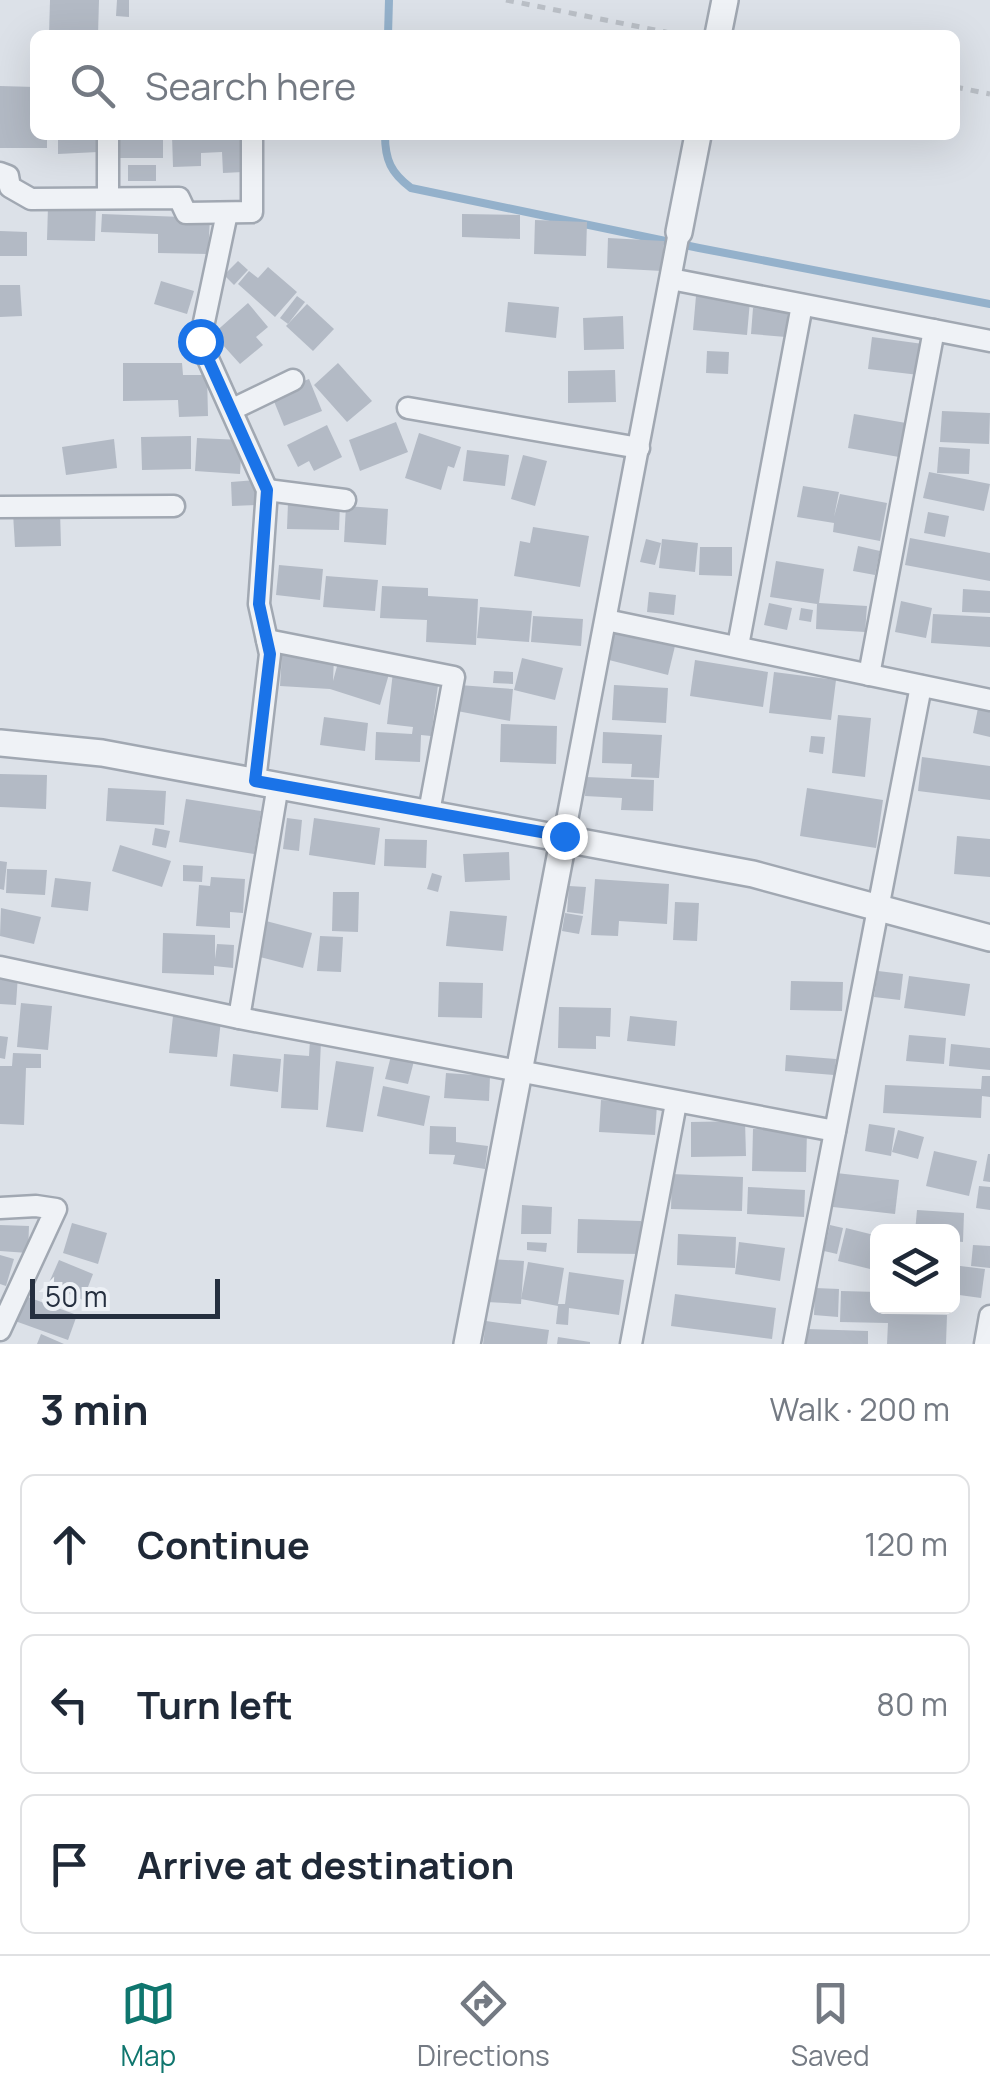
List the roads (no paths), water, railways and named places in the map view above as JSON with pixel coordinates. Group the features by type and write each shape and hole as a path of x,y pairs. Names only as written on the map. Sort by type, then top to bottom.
{"street":[{"path":"719,30 724,0"},
{"path":"108,140 108,198"},
{"path":"0,173 8,176 10,187 31,199 178,198 186,214 252,212 252,140"},
{"path":"467,1344 697,140"},
{"path":"227,212 200,341 267,490 259,604 270,654 267,783 239,1018"},
{"path":"671,279 990,341"},
{"path":"738,646 802,305"},
{"path":"869,674 934,330"},
{"path":"233,408 293,380"},
{"path":"408,408 639,448"},
{"path":"267,490 345,500"},
{"path":"0,508 174,506"},
{"path":"606,620 990,700"},
{"path":"267,640 454,677 429,812"},
{"path":"794,1344 921,686"},
{"path":"0,743 102,752 564,836 752,874 990,938"},
{"path":"0,967 239,1018 835,1131"},
{"path":"632,1344 676,1103"},
{"path":"0,1208 56,1209 0,1330"},
{"path":"984,1344 990,1316"}],"waterway":[{"path":"388,30 389,0"},
{"path":"385,140 391,165 411,188 990,304"}]}
